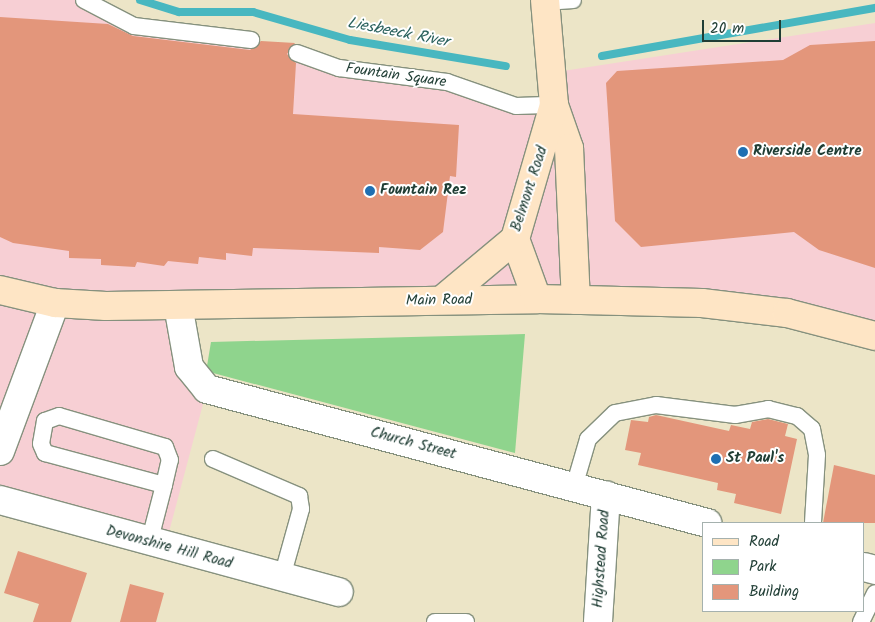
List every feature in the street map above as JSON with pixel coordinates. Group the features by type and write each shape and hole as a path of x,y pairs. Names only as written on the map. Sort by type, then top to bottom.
{"main road":[{"name":"Belmont Road","path":"545,1 554,105 569,148 576,300"},
{"name":"Belmont Road","path":"537,299 515,239 554,105"},
{"path":"442,300 515,239"},
{"name":"Main Road","path":"0,290 55,303 178,306 537,299 744,306 830,322 875,336"}],"street":[{"path":"0,451 55,303"},
{"name":"Church Street","path":"178,306 189,368 207,389 703,522"},
{"name":"Highstead Road","path":"598,622 606,495"},
{"name":"Devonshire Hill Road","path":"0,500 149,543 339,592"}],"lane":[{"path":"84,0 134,26 250,40"},
{"path":"545,1 573,0"},
{"name":"Fountain Square","path":"297,54 339,68 447,82 516,106 554,105"},
{"path":"574,487 588,438 615,413 656,405 735,415 768,409 797,416 812,429 817,455 812,522"},
{"path":"149,543 164,485 171,456 162,444 59,416 45,421 41,444 45,453 164,485"},
{"path":"213,459 299,496 301,509 282,578"},
{"path":"861,622 875,593"},
{"path":"435,622 466,622"}],"shaded area":[{"path":"0,0 84,0 102,12 554,105 550,73 875,23 875,336 787,313 178,305 207,389 165,547 0,500"}],"green space":[{"path":"525,334 515,453 213,373 207,366 211,342"}],"building":[{"path":"0,17 108,24 133,36 250,50 261,41 295,43 287,54 296,63 293,114 459,125 456,177 450,176 443,232 420,250 379,247 379,253 253,248 252,256 226,253 226,260 199,257 198,264 168,261 164,266 137,262 135,267 101,265 101,259 69,258 69,251 13,243 0,237"},
{"name":"Riverside Centre","path":"875,41 875,268 819,250 794,232 641,247 615,221 606,83 617,71 783,60 810,45"},
{"name":"St Paul's","path":"656,415 729,431 731,425 750,429 752,422 768,419 788,424 785,436 797,439 781,514 734,503 736,494 717,490 718,483 638,465 641,453 625,450 631,420 648,422 649,417"},
{"path":"834,465 875,475 875,523 823,522"},
{"path":"18,551 87,573 71,622 33,622 39,604 4,593"},
{"path":"130,584 164,593 156,622 120,622"}],"waterway":[{"name":"Liesbeeck River","path":"140,0 179,12 253,12 350,40 506,66"},
{"name":"Liesbeeck River","path":"602,56 875,8"}],"place":[{"name":"Riverside Centre","path":"743,152"},
{"name":"Fountain Rez","path":"370,191"},
{"name":"St Paul's","path":"716,459"}]}
